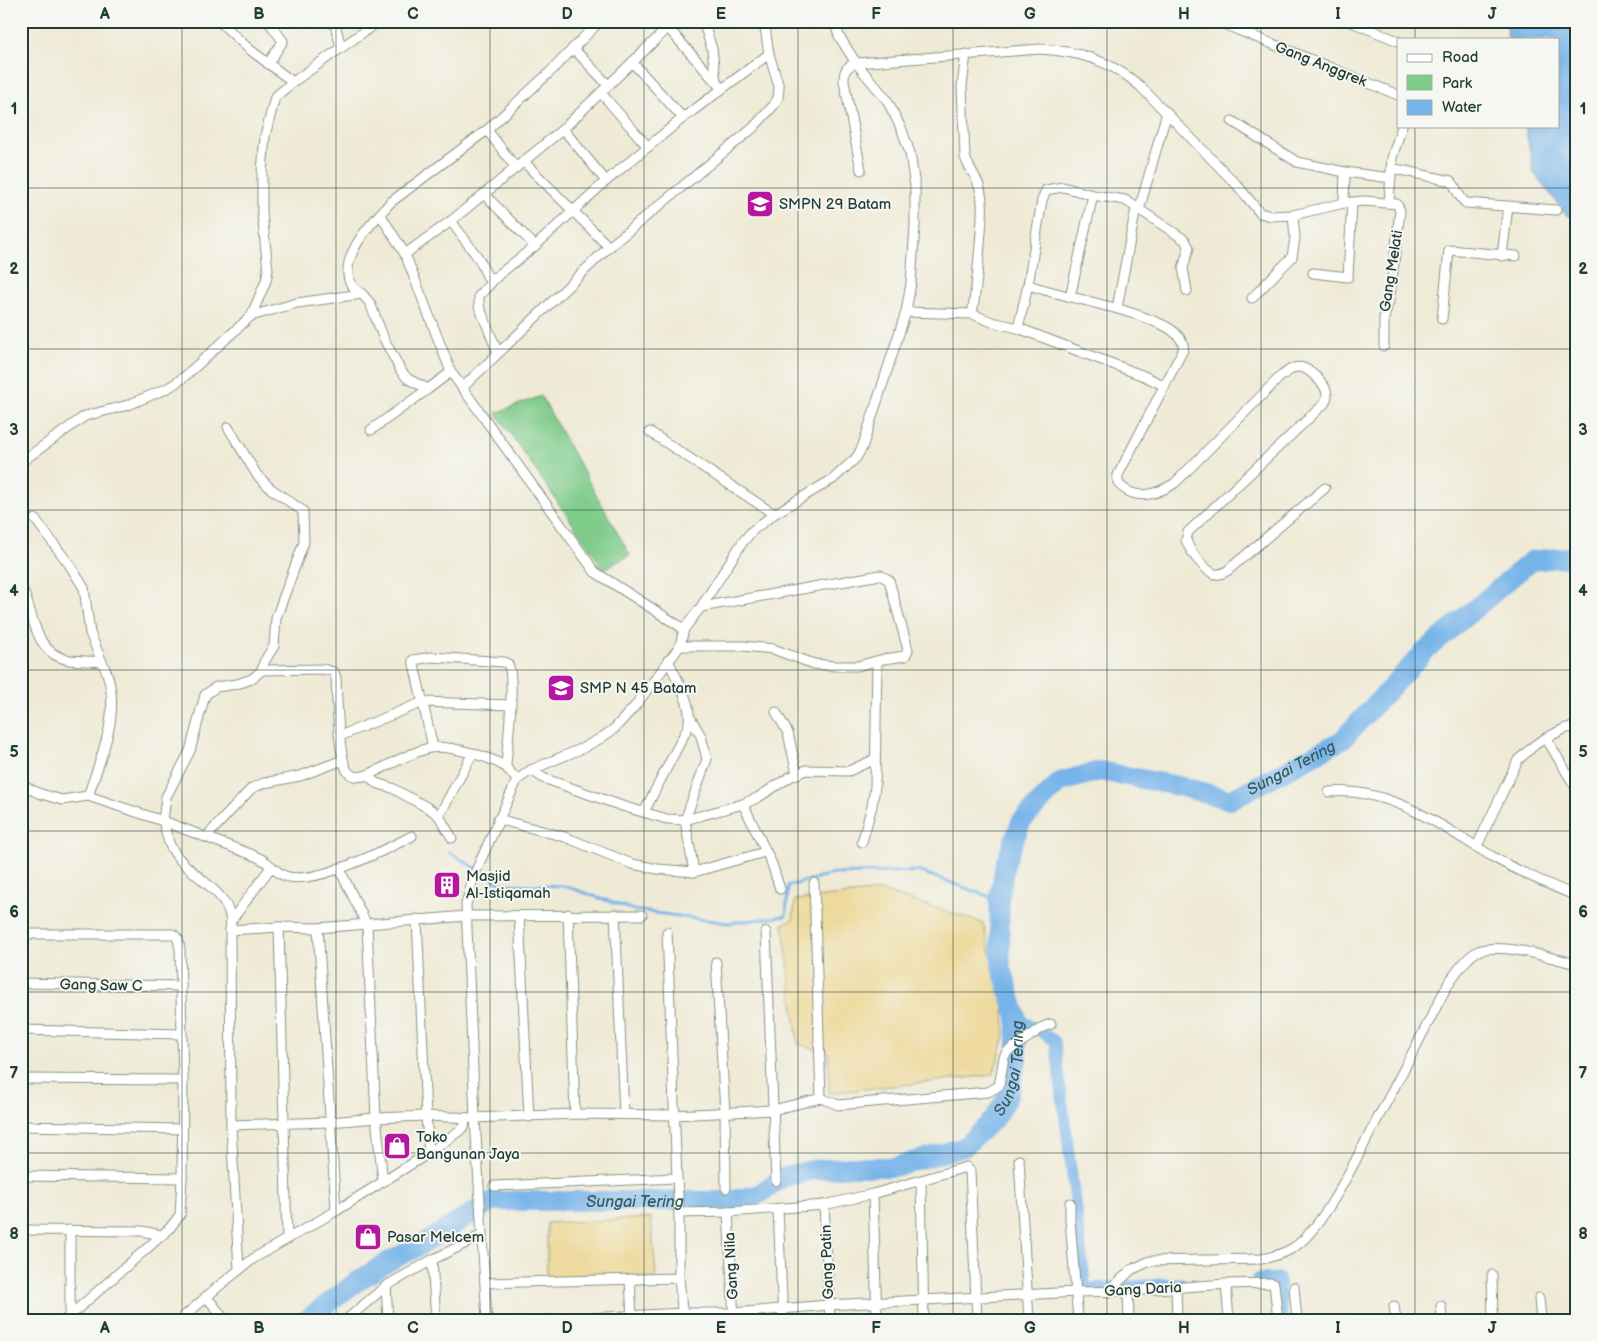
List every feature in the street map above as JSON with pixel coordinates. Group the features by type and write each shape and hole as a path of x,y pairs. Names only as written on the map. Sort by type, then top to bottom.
{"street":[{"path":"219,21 249,49 293,82"},
{"path":"268,21 283,41 268,64"},
{"path":"334,21 341,47"},
{"path":"21,462 85,416 128,404 168,388 183,378 250,316 262,294 268,270 262,213 262,172 265,136 276,97 293,82 379,21"},
{"path":"428,389 408,379 401,371 384,339 370,304 352,286 348,271 351,257 359,239 391,202 487,130 600,21"},
{"path":"703,21 712,49 719,86"},
{"path":"462,388 609,247 752,128 774,105 778,98 779,87 769,54 764,21"},
{"path":"486,1320 482,1231 471,1118 467,916 467,896 479,863 517,780 531,770 583,748 614,729 635,706 680,646 684,629 752,531 774,514 833,479 856,458 862,448 906,312 911,283 915,226 915,187 910,153 902,130 886,100 856,63 839,36 834,21"},
{"name":"Gang Anggrek","path":"1216,21 1397,95"},
{"path":"1348,21 1397,41"},
{"path":"405,254 485,195 563,130 671,25 719,86"},
{"path":"573,48 608,85"},
{"path":"861,170 844,72 848,66 856,63 966,54 1040,49 1063,50 1104,62 1127,75 1167,112 1237,185 1260,213 1271,216 1293,215 1348,202 1389,203 1392,158 1401,128"},
{"path":"498,354 479,306 479,296 498,276 535,246 606,181 719,86 769,54"},
{"path":"966,54 962,86 965,157 968,166 978,180 981,191 982,213 978,275 972,314"},
{"path":"632,62 683,118"},
{"path":"601,93 648,147"},
{"path":"1117,308 1137,209 1167,112"},
{"path":"1232,122 1297,162 1345,172 1391,178"},
{"path":"487,130 516,168"},
{"path":"563,130 606,181"},
{"path":"524,162 609,247"},
{"path":"1392,168 1451,182 1456,186 1459,198 1466,203 1556,210"},
{"path":"1313,273 1348,277 1348,202 1345,172"},
{"path":"1018,328 1028,285 1042,200 1046,190 1063,187 1093,195 1125,200 1186,240 1188,252 1183,268 1187,291"},
{"path":"485,195 535,246"},
{"path":"1070,297 1093,195"},
{"name":"Gang Melati","path":"1384,346 1384,318 1390,298 1400,211 1397,204 1389,203"},
{"path":"1502,256 1508,206"},
{"path":"380,214 405,254 451,372 595,572 684,629"},
{"path":"1252,298 1292,257 1296,238 1293,215"},
{"path":"451,221 479,259 488,278 498,276"},
{"path":"1442,319 1449,250 1516,256"},
{"path":"1028,285 1117,308 1164,325 1177,335 1183,343 1183,350 1118,475 1119,485 1130,493 1153,494 1161,492 1175,483 1281,376 1293,368 1304,368 1317,377 1327,395 1324,404 1188,532 1186,540 1192,553 1211,572 1216,574 1227,571 1325,488"},
{"path":"250,316 297,303 362,294"},
{"path":"906,312 972,314 992,322 1018,328 1144,376 1165,386"},
{"path":"371,430 451,372"},
{"path":"228,427 257,475 270,488 303,511 304,516 304,542 276,618 274,646 264,662 262,670 252,678 237,684 216,688 205,695 190,751 166,797 163,821 171,848 182,862 216,892 228,907 231,926 231,1125 239,1270"},
{"path":"650,432 774,514"},
{"path":"35,519 70,564 84,588 90,634 109,675 112,696 109,735 88,796"},
{"path":"680,646 743,646 773,649 814,664 835,666 857,666 905,656 908,650 889,580 885,577 873,575 794,592 701,607"},
{"path":"21,586 23,597 37,635 55,655 70,660 102,662"},
{"path":"433,747 413,660 432,657 504,662 508,664 511,671 506,766"},
{"path":"668,660 689,707 691,719 701,736 707,759 686,820 694,872"},
{"path":"862,842 875,787 877,661"},
{"path":"262,670 322,669 334,672 343,760 349,773 353,776 367,775 422,750 433,747 472,753 506,766 517,780"},
{"path":"340,736 423,702 510,705"},
{"path":"776,712 788,733 797,774"},
{"path":"644,812 691,719"},
{"path":"1477,846 1518,760 1546,738 1566,728 1576,726"},
{"path":"1546,738 1576,788"},
{"path":"439,816 472,753"},
{"path":"531,770 543,778 622,806 667,819 686,820 743,804 806,770 848,771 875,759"},
{"path":"206,837 252,788 264,782 300,776 343,760"},
{"path":"367,775 376,783 392,788 439,816 452,838"},
{"path":"21,784 38,793 62,800 88,796 163,821 253,855 281,874 293,878 317,875 339,868 378,854 412,836"},
{"path":"1329,792 1345,790 1393,801 1444,825 1494,857 1576,896"},
{"path":"743,804 772,864 780,889"},
{"path":"498,819 565,837 632,864 658,869 694,872 765,852"},
{"path":"231,926 271,867"},
{"path":"339,868 367,925 376,1118 384,1181"},
{"path":"814,883 821,1098"},
{"path":"568,914 575,1114"},
{"path":"615,914 624,1114"},
{"path":"231,926 318,928 467,916 642,915"},
{"path":"519,916 529,1117"},
{"path":"416,919 429,1153"},
{"path":"279,927 287,1239"},
{"path":"318,928 336,1211"},
{"path":"667,932 676,1178 679,1210 679,1278 683,1316"},
{"path":"766,932 776,1181"},
{"path":"21,934 173,934 179,942 182,986 183,1080 180,1215 174,1224 69,1318"},
{"path":"1110,1290 1140,1264 1157,1261 1237,1260 1273,1257 1293,1248 1316,1224 1332,1202 1448,984 1464,962 1477,952 1503,949 1576,964"},
{"path":"716,962 725,1112 726,1188"},
{"name":"Gang Saw C","path":"21,983 182,986"},
{"path":"231,1125 330,1122 426,1116 471,1118 575,1114 674,1115 773,1110 821,1098 838,1105 988,1092 999,1086 1004,1058 1012,1048 1051,1024"},
{"path":"21,1030 182,1034"},
{"path":"21,1079 183,1080"},
{"path":"180,1320 206,1296 269,1249 336,1211 429,1153 459,1131 471,1118"},
{"path":"21,1126 182,1129"},
{"path":"1019,1160 1029,1320"},
{"path":"679,1210 728,1212 824,1205 920,1182 966,1168 970,1171 977,1320"},
{"path":"21,1176 182,1178"},
{"path":"494,1186 676,1178"},
{"path":"920,1182 924,1320"},
{"path":"873,1194 877,1320"},
{"path":"1070,1203 1078,1320"},
{"name":"Gang Patin","path":"824,1205 830,1320"},
{"path":"778,1209 784,1320"},
{"name":"Gang Nila","path":"728,1212 734,1316"},
{"path":"21,1230 142,1231 161,1235"},
{"path":"69,1318 70,1230"},
{"path":"346,1320 386,1286 482,1231"},
{"path":"432,1260 436,1320"},
{"path":"1492,1275 1493,1320"},
{"path":"485,1282 679,1278"},
{"path":"630,1279 632,1318"},
{"path":"1226,1284 1229,1320"},
{"name":"Gang Daria","path":"548,1320 734,1316 783,1308 828,1305 1028,1296 1110,1290 1128,1292 1226,1284 1274,1284 1278,1320"},
{"path":"386,1286 388,1320"},
{"path":"1294,1287 1297,1320"},
{"path":"1176,1288 1177,1320"},
{"path":"1128,1292 1129,1320"},
{"path":"206,1296 225,1320"},
{"path":"1539,1298 1541,1320"},
{"path":"1394,1306 1396,1320"},
{"path":"1441,1306 1442,1320"}],"green space":[{"path":"541,396 630,555 604,569 496,413"}],"sand":[{"path":"881,891 983,923 1004,1008 1005,1036 993,1075 829,1093 829,1053 798,1044 783,924 793,919 795,900"},
{"path":"651,1218 656,1277 547,1280 547,1223"}],"water":[{"path":"1505,21 1576,21 1576,218 1567,216 1534,173 1525,128 1560,128 1560,38 1508,38"}],"waterway":[{"name":"Sungai Tering","path":"306,1320 355,1283 386,1263 421,1245 492,1201 729,1201 760,1194 781,1178 812,1170 852,1167 894,1167 964,1147 994,1119 1008,1096 1017,1061 1017,1017 1001,966 999,900 1005,864 1021,822 1060,782 1100,771 1183,787 1230,800 1342,740 1424,652 1531,561 1576,556"},
{"path":"449,852 502,884 565,886 634,910 728,923 786,916 788,886 832,874 918,871 999,900"},
{"path":"1017,1017 1055,1041 1086,1288 1181,1283"},
{"path":"1257,1279 1279,1278 1282,1320"}],"place":[{"name":"SMPN 29 Batam","path":"760,204"},
{"name":"SMP N 45 Batam","path":"561,688"},
{"name":"Masjid Al-Istiqamah","path":"447,885"},
{"name":"Toko Bangunan Jaya","path":"397,1146"},
{"name":"Pasar Melcem","path":"368,1237"}]}
